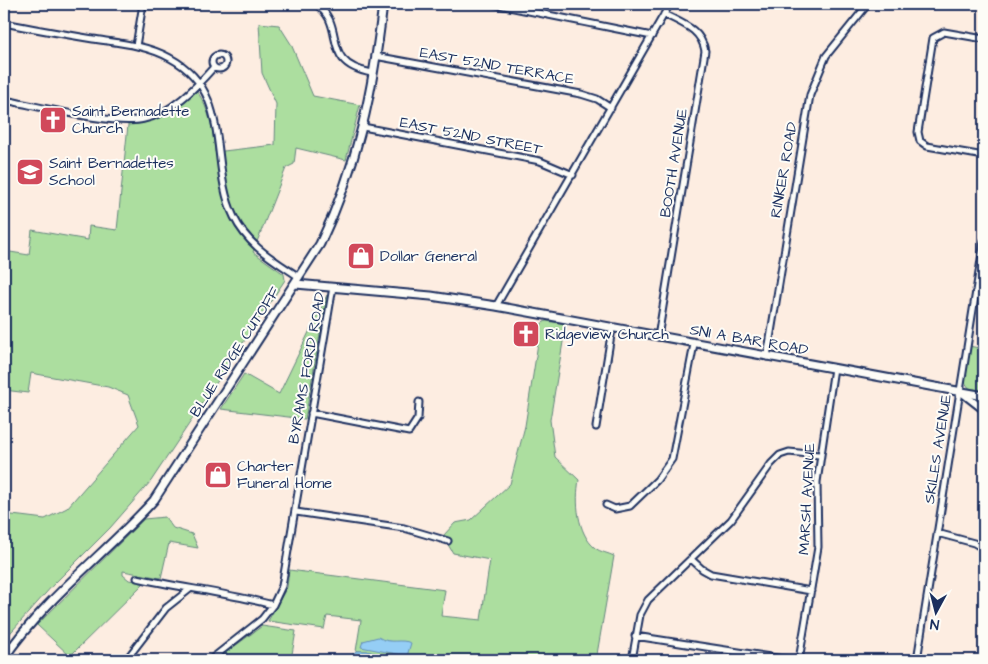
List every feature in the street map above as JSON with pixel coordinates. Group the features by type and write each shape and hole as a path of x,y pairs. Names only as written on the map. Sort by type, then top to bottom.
{"main road":[{"name":"BLUE RIDGE CUTOFF","path":"4,658 38,617 154,500 298,281 320,244 339,204 363,127 383,4"},
{"name":"SNI A BAR ROAD","path":"298,281 333,287 431,296 496,306 960,392"},
{"path":"960,392 984,396"}],"street":[{"path":"136,46 143,4"},
{"path":"315,4 329,19 336,48 344,61 350,67 372,73"},
{"path":"494,4 652,36"},
{"path":"496,306 670,4"},
{"name":"RINKER ROAD","path":"767,357 810,95 826,56 868,4"},
{"name":"BOOTH AVENUE","path":"658,337 705,51 703,40 697,31 664,14"},
{"path":"4,24 136,46 171,58 187,70 198,84"},
{"path":"984,39 944,32 938,34 932,42 919,136 922,143 927,146 984,156"},
{"name":"EAST 52ND TERRACE","path":"375,56 581,94 596,99 611,108"},
{"path":"4,100 127,121 144,119 159,114 198,84 214,67"},
{"name":"SNI A BAR ROAD","path":"198,84 210,102 216,121 224,184 234,218 257,249 298,281"},
{"name":"EAST 52ND STREET","path":"363,127 540,161 573,175"},
{"name":"SKILES AVENUE","path":"916,660 984,241"},
{"name":"BYRAMS FORD ROAD","path":"210,660 260,621 273,605 282,586 333,287"},
{"path":"596,427 612,329"},
{"path":"606,505 615,510 630,506 657,480 672,459 694,344"},
{"name":"MARSH AVENUE","path":"799,660 818,547 817,482 819,455 834,368"},
{"name":"SNI A BAR ROAD","path":"960,392 984,410"},
{"path":"311,413 409,432 418,418 419,402"},
{"path":"632,660 640,615 648,600 731,520 771,464 780,455 789,452 819,455"},
{"path":"296,512 404,528 448,541"},
{"path":"937,533 974,543 984,549"},
{"path":"690,559 711,574 811,592"},
{"path":"137,578 190,589 240,596 273,605"},
{"path":"126,660 166,608 190,589"},
{"path":"635,636 790,660"}],"green space":[{"path":"259,23 279,25 291,44 313,96 360,105 346,160 296,148 294,164 286,168 253,252 284,274 285,280 151,481 110,528 53,585 4,640 4,514 45,519 67,508 139,425 128,395 108,387 31,373 28,393 4,390 4,251 29,255 32,230 88,240 89,226 117,230 128,125 148,122 157,118 197,91 210,120 215,152 275,145 276,104 262,73"},
{"path":"327,295 305,419 221,409 244,374 279,394"},
{"path":"546,321 566,324 550,420 555,457 579,480 577,497 579,516 584,534 589,542 599,551 614,556 596,660 397,660 367,651 356,651 361,620 327,616 324,629 268,621 287,587 289,570 445,590 441,616 481,620 490,560 453,553 443,536 455,523 471,520 510,484 525,426 541,324"},
{"path":"969,346 984,349 984,391 969,388 964,381"},
{"path":"165,517 173,528 192,534 198,548 169,543 161,578 123,571 123,575 129,580 145,582 70,656 37,625 144,519"},
{"path":"262,626 296,631 291,660 216,660"}],"water":[{"path":"378,637 387,641 411,643 407,656 361,647 363,641"},
{"path":"356,651 367,651 397,660 348,660"}],"place":[{"name":"Saint Bernadette Church","path":"53,120"},
{"name":"Saint Bernadettes School","path":"30,172"},
{"name":"Dollar General","path":"361,256"},
{"name":"Ridgeview Church","path":"526,334"},
{"name":"Charter Funeral Home","path":"218,475"}]}
